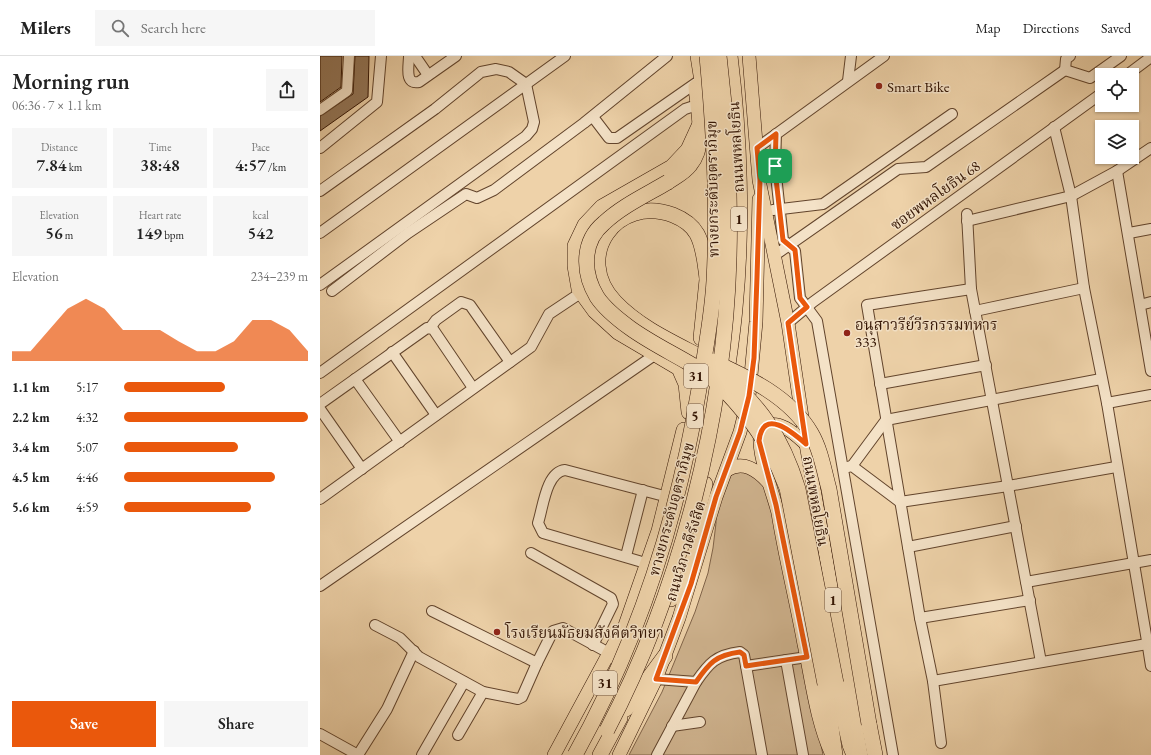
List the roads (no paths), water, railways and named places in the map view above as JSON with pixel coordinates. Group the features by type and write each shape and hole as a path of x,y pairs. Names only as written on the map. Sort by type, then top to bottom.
{"highway":[{"name":"ทางยกระดับอุตราภิมุข","path":"594,755 619,708 641,658 676,560 695,495 718,377 727,290 730,205 728,142 720,56"},
{"name":"ถนนพหลโยธิน","path":"726,382 735,307 739,224 736,134 730,56"},
{"name":"ทางยกระดับอุตราภิมุข","path":"575,755 619,665 643,606 663,545 693,426 705,355 714,281 713,141 701,57"},
{"name":"ถนนพหลโยธิน","path":"701,57 710,140 710,230 707,278"},
{"path":"701,57 696,83 700,144 694,160 683,172 617,212 602,224 590,241 586,258 588,274 597,296 605,307 630,328 707,374 733,398 753,421 777,462 787,488 831,683 854,755"},
{"path":"689,412 684,376 679,368 618,332 595,311 582,292 575,266 575,246 585,225 602,207 672,167 688,150 699,126"},
{"path":"707,278 701,242 696,232 679,218 668,213 657,211 640,211 621,221 612,228 604,237 599,248 598,258 600,274 606,289 615,301 637,321 697,355 730,369 767,389 789,407 811,433 820,457 829,489 875,755"},
{"name":"ถนนวิภาวดีรังสิต","path":"567,755 607,680 649,564 668,497 689,412 698,361 707,278"},
{"path":"697,355 733,383 752,403 780,440 790,462 798,489 831,683 835,755"},
{"name":"ถนนวิภาวดีรังสิต","path":"600,755 626,709 683,567 700,506 726,382"},
{"path":"626,709 665,656"}],"main road":[{"name":"ถนนพหลโยธิน","path":"748,56 760,180 773,210 775,255 788,323 806,444 861,755"},
{"name":"ถนนวิภาวดีรังสิต","path":"619,755 656,679 665,656 691,584 716,497 727,470 749,396 754,358 760,180"},
{"path":"806,444 794,434 778,425 771,424 763,427 760,432 759,441 771,485 807,657 815,703 825,740 832,755"},
{"path":"727,470 734,466 749,467 757,471 771,485"},
{"name":"ถนนวิภาวดีรังสิต","path":"554,755 634,607"}],"street":[{"path":"320,110 347,92 349,56"},
{"path":"320,148 377,102 381,56"},
{"path":"410,56 408,77 412,82 419,82 442,60 456,56"},
{"path":"415,56 428,75"},
{"path":"320,233 565,56"},
{"path":"332,291 408,233 466,194 477,198 494,190 593,117 667,56"},
{"path":"848,82 851,56"},
{"path":"757,148 884,56"},
{"path":"1065,70 1090,78 1121,56"},
{"path":"775,255 898,169 926,167 1065,70 1067,57"},
{"path":"1136,68 1151,57"},
{"path":"320,191 434,110 481,72 496,69 509,72 526,84 534,122 532,129 526,136 320,285"},
{"path":"593,117 609,138 617,138 696,83"},
{"name":"ซอยพหลโยธิน 68","path":"788,323 807,307 1095,98"},
{"path":"320,373 611,161 685,109 697,105"},
{"path":"773,210 823,204 952,114"},
{"path":"1054,128 1071,196 1084,288 1107,403 1116,467 1149,646 1151,666"},
{"path":"776,134 773,210 783,240 795,250 800,298 817,321 848,467 893,755"},
{"path":"1041,662 971,289 967,218 1071,196 1117,171 1151,148"},
{"path":"1117,171 1129,233 1151,371"},
{"path":"1129,233 1151,229"},
{"path":"975,310 1084,288"},
{"path":"941,743 933,681 920,618 866,305 971,289"},
{"path":"321,495 362,469 531,347 549,314 582,292"},
{"path":"320,404 424,329 430,328 436,320 462,302 466,302 470,305 510,362"},
{"path":"1140,305 1151,302"},
{"path":"430,328 433,330 473,388"},
{"path":"392,352 436,415"},
{"path":"320,586 656,354"},
{"path":"880,384 986,365"},
{"path":"355,379 400,442"},
{"path":"848,467 886,420 1101,379"},
{"path":"1107,403 1151,395"},
{"path":"320,409 362,469"},
{"path":"848,467 900,502 1008,486 1116,467"},
{"path":"649,564 626,556 543,533 538,523 550,480 555,474 565,470 668,497"},
{"path":"626,556 643,490"},
{"path":"908,547 1016,526"},
{"path":"531,553 611,598 613,604 593,645"},
{"path":"1026,582 1151,560"},
{"path":"920,618 1030,600"},
{"path":"432,611 537,663"},
{"path":"375,625 400,638 419,657 483,692 518,698 522,697 553,631 563,628 609,652"},
{"path":"933,681 1041,662 1149,646"},
{"path":"320,734 358,755 387,709 414,652"},
{"path":"657,755 696,682 706,668 715,660 728,654 740,652 744,655 762,755"},
{"path":"746,666 807,657"},
{"path":"786,660 802,755"},
{"path":"656,679 696,682"},
{"path":"423,754 464,682"},
{"path":"458,735 483,692"},
{"path":"672,726 700,722"}],"place":[{"name":"Smart Bike","path":"879,86"},
{"name":"อนุสาวรีย์วีรกรรมทหาร 333","path":"847,333"},
{"name":"โรงเรียนมัธยมสังคีตวิทยา","path":"497,632"}]}
